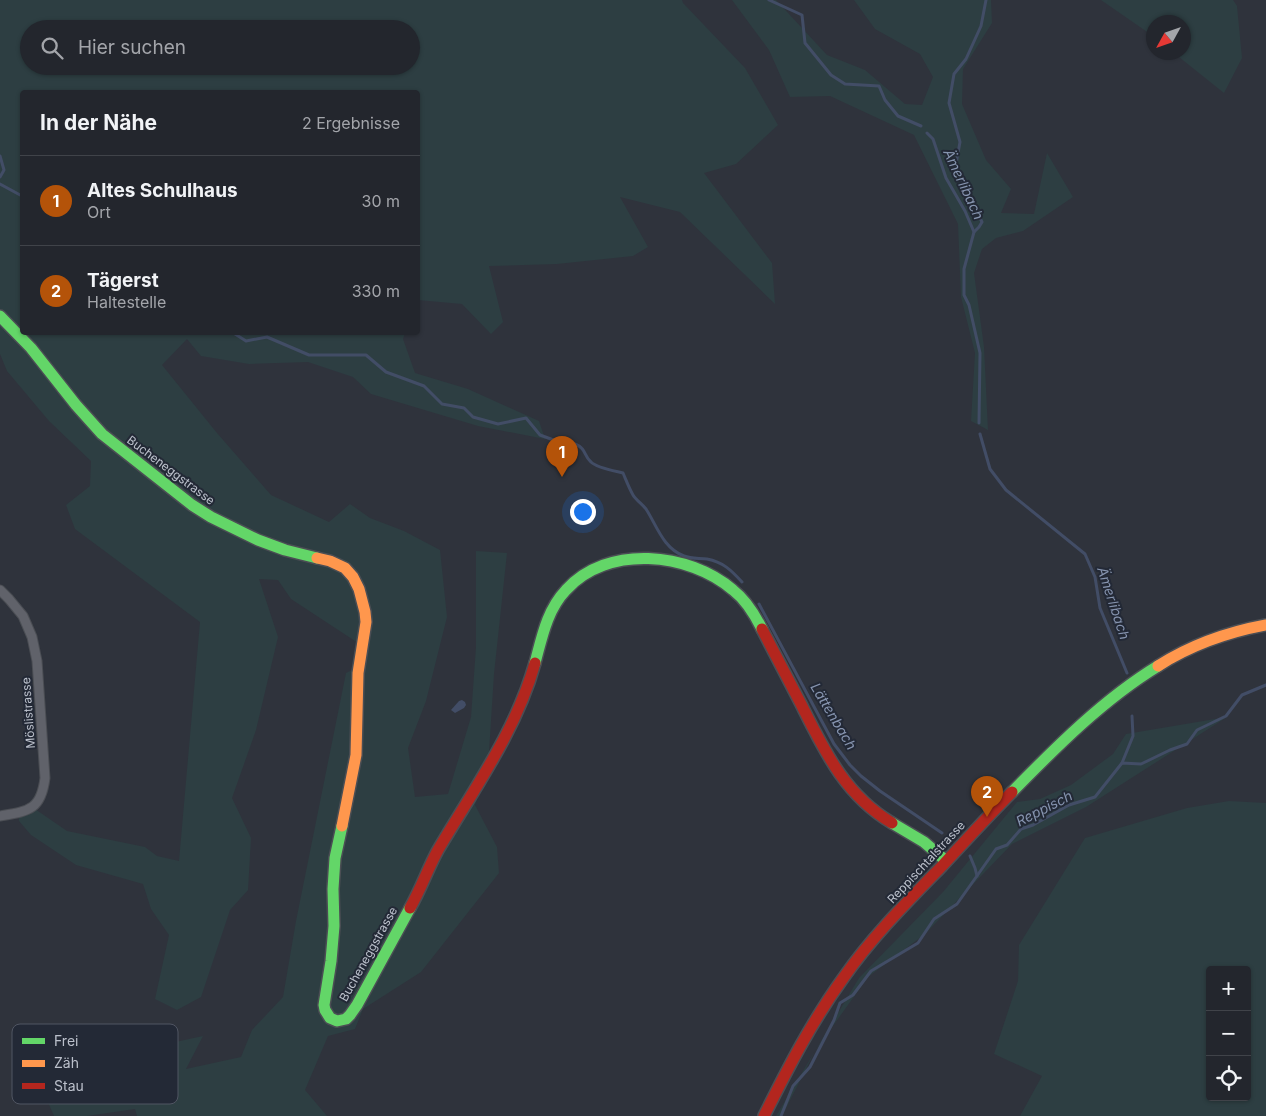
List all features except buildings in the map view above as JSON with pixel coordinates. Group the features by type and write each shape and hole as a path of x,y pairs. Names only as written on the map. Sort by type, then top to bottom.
{"street":[{"name":"Bucheneggstrasse","path":"0,316 34,351 67,394 102,434 192,505 217,521 258,540 285,550 330,561 345,568 353,577 359,589 366,622 358,673 356,755 335,858 333,889 334,926 324,1005 327,1016 330,1018 339,1021 344,1019 350,1015 357,1005 419,892 437,852 508,732 528,687 545,628 558,600 567,588 581,577 596,568 614,561 632,558 652,558 677,563 708,573 734,591 747,604 760,623 816,735 844,780 852,790 883,817 930,846 946,861"},
{"name":"Möslistrasse","path":"0,590 23,616 32,638 37,661 45,778 43,791 34,806 17,813 0,816"},
{"name":"Reppischtalstrasse","path":"764,1116 803,1042 831,996 862,954 890,921 1029,774 1086,721 1126,688 1165,662 1210,640 1247,628 1266,625"}],"shaded area":[{"path":"0,0 682,0 745,68 778,125 736,164 704,173 772,263 775,304 680,212 620,197 648,247 633,256 557,264 489,266 503,322 491,334 462,304 420,300 420,90 20,90 20,335 404,335 403,339 415,373 468,389 539,421 545,439 478,426 371,394 353,377 308,362 249,364 201,356 187,339 162,365 217,433 271,495 329,522 350,504 370,518 404,531 440,550 447,617 426,701 408,748 415,797 448,794 471,717 476,647 476,551 507,553 494,674 488,768 475,805 497,847 499,873 421,972 363,1009 355,1029 328,1036 305,1090 327,1116 137,1116 135,1109 87,1116 54,1116 49,1104 178,1104 178,1041 203,1036 186,1069 241,1057 252,1030 283,997 296,921 346,673 354,669 358,643 291,599 278,580 259,579 278,637 256,730 232,798 251,838 248,890 230,910 201,997 177,1010 155,999 169,935 151,909 143,884 76,865 31,835 19,821 19,816 35,809 67,831 145,847 157,856 179,861 200,622 75,529 66,505 90,486 91,461 49,421 7,371 0,354"},
{"path":"732,0 776,0 827,55 865,70 905,104 922,105 933,77 920,54 875,29 854,0 991,0 992,23 963,69 962,104 986,160 1011,189 1001,213 1034,214 1047,153 1073,197 1023,231 996,238 982,249 974,273 984,347 988,430 971,421 975,353 961,297 958,224 914,135 830,96 790,97 769,50"},
{"path":"1101,0 1233,0 1237,6 1242,58 1224,93 1183,60 1191,60 1191,15 1146,15 1146,31"},
{"path":"1227,717 1086,807 1012,844 925,934 868,977 816,1050 859,978 943,892 1017,802 1040,799 1071,785 1113,754 1126,734"},
{"path":"1229,801 1266,803 1266,1116 1020,1116 1042,1076 994,1054 1018,981 1019,945 1085,838 1187,808"},
{"path":"814,1052 782,1116 776,1116"}],"water":[{"path":"462,700 466,705 464,708 455,713 451,710 459,701"}],"waterway":[{"name":"Ämerlibach","path":"769,0 802,15 805,43 831,75 845,84 879,86 885,100 898,116 921,126"},
{"path":"974,232 982,222 964,187 956,164 960,142 949,103 954,74 966,59 981,26 986,0"},
{"name":"Ämerlibach","path":"927,133 933,139 946,178 965,211 974,232 964,269 964,295 969,305 980,353 979,423"},
{"path":"0,156 4,170 0,177"},
{"name":"Lättenbach","path":"0,184 20,195"},
{"name":"Lättenbach","path":"237,335 246,341 267,337 309,355 366,355 386,372 424,386 442,404 464,408 473,417 498,424 526,418 540,435 559,442"},
{"name":"Ämerlibach","path":"980,434 990,469 1006,490 1085,554 1095,577 1100,608 1127,673"},
{"name":"Lättenbach","path":"575,444 597,466 623,473 633,495 646,509 661,536 671,548 687,557 718,562 730,570 742,582"},
{"name":"Lättenbach","path":"759,604 834,744 850,765 880,791 942,833"},
{"name":"Reppisch","path":"781,1116 793,1086 810,1067 834,1020 840,1003 853,995 871,971 918,943 934,919 957,904 996,849 1007,845 1021,829 1033,825 1069,805 1095,797 1122,763 1141,764 1187,744 1197,730 1226,716 1242,695 1266,685"},
{"name":"Ämerlibach","path":"1122,763 1133,736 1132,716"},
{"name":"Lättenbach","path":"970,856 977,876"}],"traffic: fast":[{"path":"0,316 31,348 76,405 102,434 192,505 211,517 258,540 285,550 317,558"},
{"path":"535,663 550,615 566,590 583,575 603,565 625,560 648,558 672,561 715,577 742,598 762,629"},
{"path":"1012,792 1100,708 1158,666"},
{"path":"892,823 924,842 946,861"},
{"path":"342,826 335,858 333,889 334,926 324,1005 330,1018 337,1021 346,1019 350,1015 410,908"}],"traffic: slow":[{"path":"317,558 330,561 345,568 353,577 359,589 366,622 358,673 356,755 342,826"},
{"path":"1158,666 1210,640 1266,625"}],"traffic: jam":[{"path":"762,629 819,739 838,771 861,799 892,823"},
{"path":"410,908 438,850 480,782 505,736 527,688 535,663"},
{"path":"764,1116 811,1028 855,962 890,920 1012,792"}],"place":[{"name":"Altes Schulhaus","path":"562,477"},
{"name":"Tägerst","path":"987,817"}]}
